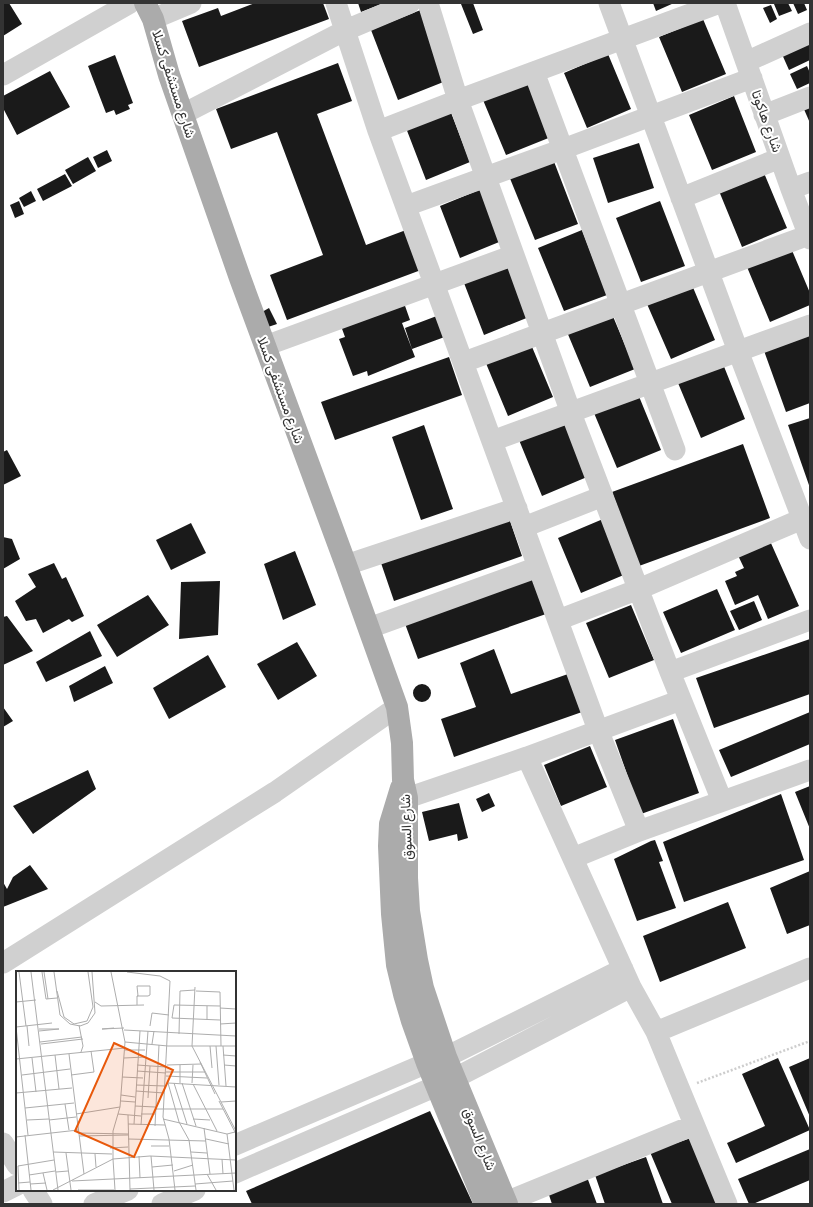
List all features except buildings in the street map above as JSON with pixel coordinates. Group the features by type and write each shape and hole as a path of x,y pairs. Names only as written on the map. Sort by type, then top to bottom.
{"main road":[{"name":"شارع مستشفى كسلا","path":"149,11 169,75 240,278 397,707 402,743 403,792"},
{"name":"شارع السوق","path":"403,792 407,878 412,935 424,988 437,1060 501,1203"}],"street":[{"path":"3,75 130,3"},
{"path":"149,11 191,3"},
{"path":"336,3 378,131 598,730 638,831"},
{"path":"183,114 346,30 410,3"},
{"path":"428,3 458,100 485,178 571,413 670,672 722,801"},
{"path":"609,3 738,351 810,539"},
{"path":"378,131 720,3"},
{"name":"شارع هاكوتا","path":"725,3 809,237"},
{"path":"406,206 650,116 749,70 810,32"},
{"path":"534,72 675,450"},
{"path":"764,115 810,97"},
{"path":"681,198 780,158"},
{"path":"791,189 810,182"},
{"path":"464,362 809,237"},
{"path":"266,346 514,255"},
{"path":"492,441 810,325"},
{"path":"346,565 520,517 603,496"},
{"path":"558,620 639,589 802,519"},
{"path":"369,628 538,567"},
{"path":"670,672 810,620"},
{"path":"403,792 527,757 682,700"},
{"path":"3,964 275,792 397,707"},
{"path":"527,757 550,811 573,858 627,978 656,1032 727,1204"},
{"path":"573,858 638,831 810,770"},
{"path":"656,1032 810,968"},
{"path":"236,1145 627,978"},
{"path":"236,1173 446,1082 627,978"},
{"path":"374,1086 382,1110"},
{"path":"316,1110 324,1135"},
{"path":"501,1203 694,1125"},
{"path":"258,1135 267,1159"},
{"path":"3,1143 16,1163"},
{"path":"3,1192 16,1185"},
{"path":"34,1191 42,1204"},
{"path":"94,1204 126,1191"},
{"path":"162,1204 193,1191"}],"path":[{"path":"680,1090 810,1041"}]}
